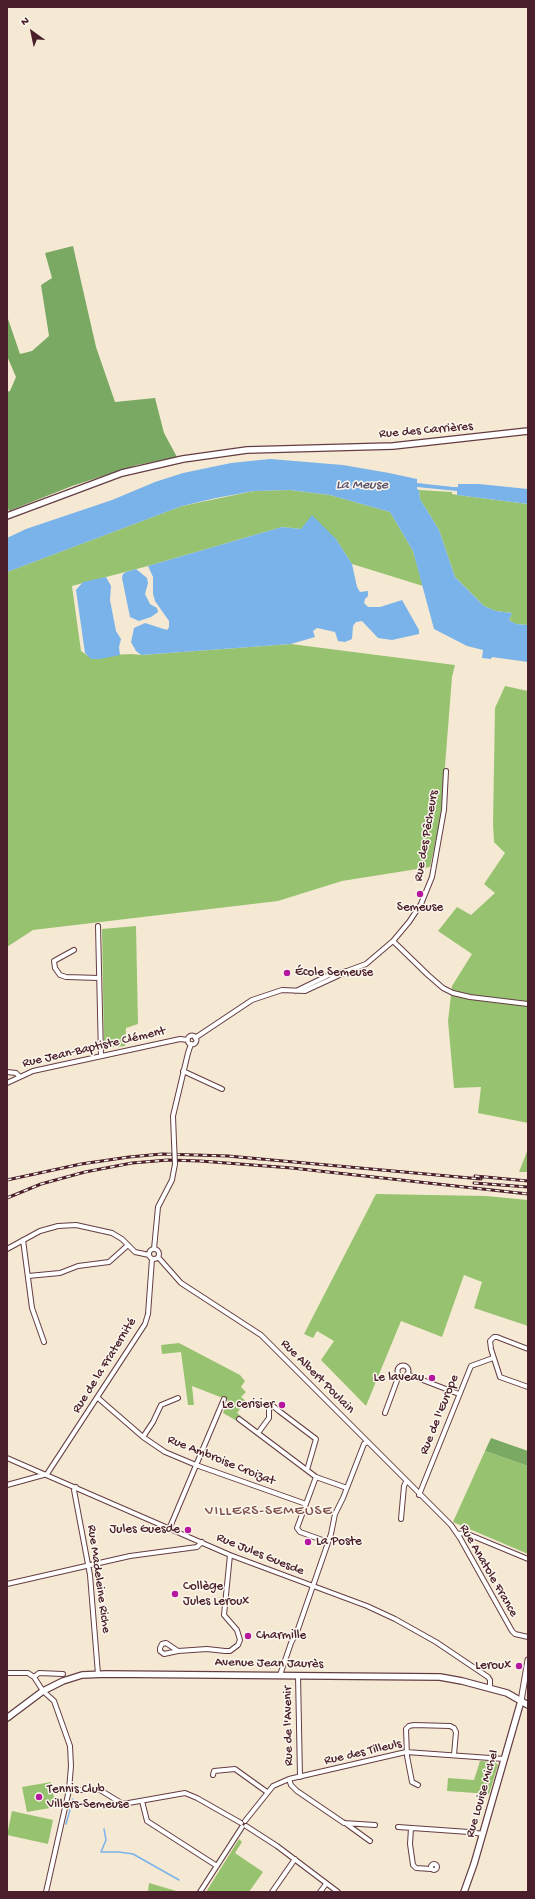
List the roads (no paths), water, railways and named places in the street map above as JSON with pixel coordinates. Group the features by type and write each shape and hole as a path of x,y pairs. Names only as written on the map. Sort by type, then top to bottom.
{"main road":[{"name":"Rue des Carrières","path":"9,515 122,474 183,459 247,450 393,446 528,431"},
{"name":"Avenue Jean Jaurès","path":"7,1718 43,1691 73,1677 98,1674 440,1677 490,1688 512,1695 528,1705"},
{"name":"Rue Louise Michel","path":"464,1892 483,1834 521,1701"}],"street":[{"name":"Rue des Pêcheurs","path":"196,1038 252,1000 282,990 296,991 330,975 366,964 393,941 421,904 432,877 444,810 446,771"},
{"path":"98,926 101,1056"},
{"path":"393,941 428,975 444,988 453,993 470,997 528,1004"},
{"path":"74,950 54,961 55,968 60,975 66,977 99,978"},
{"name":"Rue Jean-Baptiste Clément","path":"7,1083 19,1076 33,1071 180,1039 188,1040 190,1036 196,1038"},
{"path":"149,1255 151,1250 154,1249 157,1212 172,1180 175,1164 173,1116 191,1044 195,1043 196,1038"},
{"path":"188,1040 191,1044"},
{"path":"7,1072 16,1073 19,1076"},
{"path":"183,1072 222,1089"},
{"path":"7,1249 40,1231 53,1227 76,1226 112,1233 138,1253 149,1255 152,1259 158,1257 158,1251 154,1249"},
{"path":"23,1240 32,1308 44,1342"},
{"path":"28,1276 60,1273 78,1266 109,1262 128,1245"},
{"name":"Rue Albert Poulain","path":"158,1257 182,1283 261,1334 450,1526"},
{"name":"Rue de la Fraternité","path":"47,1474 145,1324 148,1314 152,1259"},
{"path":"528,1349 494,1337 490,1344 500,1377 528,1387"},
{"name":"Rue de l'Europe","path":"419,1495 471,1366 494,1358"},
{"path":"384,1413 399,1375 397,1368 402,1365 408,1368 407,1374"},
{"path":"399,1375 404,1376 407,1374 459,1394"},
{"name":"Rue Ambroise Croizat","path":"98,1398 143,1437 165,1452 196,1465 306,1504"},
{"path":"143,1437 153,1422 161,1404 178,1398"},
{"path":"170,1527 224,1398"},
{"path":"258,1433 269,1418 270,1409 272,1406 280,1411 316,1439 307,1470"},
{"path":"239,1419 316,1477 347,1488"},
{"path":"280,1675 313,1586 328,1542 335,1514 366,1442"},
{"name":"Rue Jules Guesde","path":"7,1458 170,1527 230,1555 367,1606 418,1630 488,1677 490,1680 490,1688"},
{"path":"7,1485 47,1474"},
{"path":"316,1477 298,1528 300,1532 328,1542"},
{"path":"401,1520 404,1486 406,1482"},
{"name":"Rue Madeleine Riche","path":"76,1487 74,1490 89,1565 98,1674"},
{"name":"Rue Anatole France","path":"450,1526 457,1534 509,1627 515,1634 528,1636"},
{"path":"457,1534 464,1533 528,1559"},
{"path":"7,1584 130,1556 197,1547 202,1542"},
{"path":"178,1651 207,1649 230,1651 238,1645 240,1640 237,1630 224,1615 230,1555"},
{"path":"521,1701 528,1660"},
{"path":"7,1673 28,1673 34,1677 43,1691 54,1701 70,1746 71,1766 69,1790 46,1892"},
{"path":"34,1677 39,1674 63,1674"},
{"name":"Rue de l'Avenir","path":"298,1675 300,1777"},
{"path":"418,1785 412,1782 406,1752 406,1729 414,1725 450,1726 454,1728 456,1732 454,1755"},
{"name":"Rue des Tilleuls","path":"200,1892 244,1824 267,1792 281,1782 406,1752 504,1759"},
{"path":"213,1775 214,1771 235,1769 267,1792"},
{"path":"289,1779 290,1785 297,1791 370,1841"},
{"path":"69,1790 100,1790 123,1804 185,1793 244,1824 295,1859 338,1892"},
{"path":"142,1801 147,1821 217,1866"},
{"path":"344,1822 375,1825"},
{"path":"398,1827 483,1834"},
{"path":"411,1828 410,1844 413,1865 416,1868 432,1869"},
{"path":"272,1892 295,1859"},
{"path":"320,1892 326,1884"}],"water":[{"name":"La Meuse","path":"270,459 343,465 417,479 417,483 453,487 458,487 458,484 479,484 528,489 528,504 457,495 457,491 417,487 419,490 420,499 439,530 455,577 484,606 496,611 512,613 509,620 516,624 528,625 528,662 492,657 491,659 482,658 483,650 467,646 434,629 413,551 390,512 330,495 290,490 254,491 182,506 7,572 7,538 26,529 112,500 155,482 183,473 231,463"},
{"path":"312,515 336,539 352,564 357,587 360,592 368,591 368,596 364,603 368,607 380,607 402,600 419,630 419,634 392,640 378,638 362,621 356,622 353,626 352,639 345,642 338,641 335,632 317,628 313,631 315,637 291,644 141,655 136,651 131,642 134,628 145,623 167,630 169,627 169,621 155,601 153,594 153,577 148,566 282,527 301,529"},
{"path":"136,569 147,578 148,583 145,594 150,604 157,608 158,612 151,617 139,621 130,617 122,578 123,574 126,572"},
{"path":"106,577 111,586 110,600 116,631 121,639 119,647 120,655 100,659 91,659 85,653 76,590 83,582"}],"waterway":[{"path":"66,1824 73,1799"},
{"path":"101,1852 106,1840 104,1829"},
{"path":"101,1852 133,1854 179,1880"}],"railway":[{"path":"7,1180 81,1164 162,1154 228,1156 481,1179"},
{"path":"7,1198 41,1184 85,1172 132,1163 168,1160 292,1168 528,1194"},
{"path":"475,1176 528,1181"},
{"path":"474,1183 528,1187"}],"place":[{"name":"Semeuse","path":"420,894"},
{"name":"École Semeuse","path":"287,973"},
{"name":"Le laveau","path":"432,1378"},
{"name":"Le cerisier","path":"282,1405"},
{"name":"Jules Guesde","path":"188,1530"},
{"name":"La Poste","path":"308,1542"},
{"name":"Collège Jules Leroux","path":"175,1594"},
{"name":"Charmille","path":"248,1636"},
{"name":"Leroux","path":"519,1666"},
{"name":"Tennis Club Villers-Semeuse","path":"39,1797"}],"district":[{"name":"VILLERS-SEMEUSE","path":"269,1512"}]}
